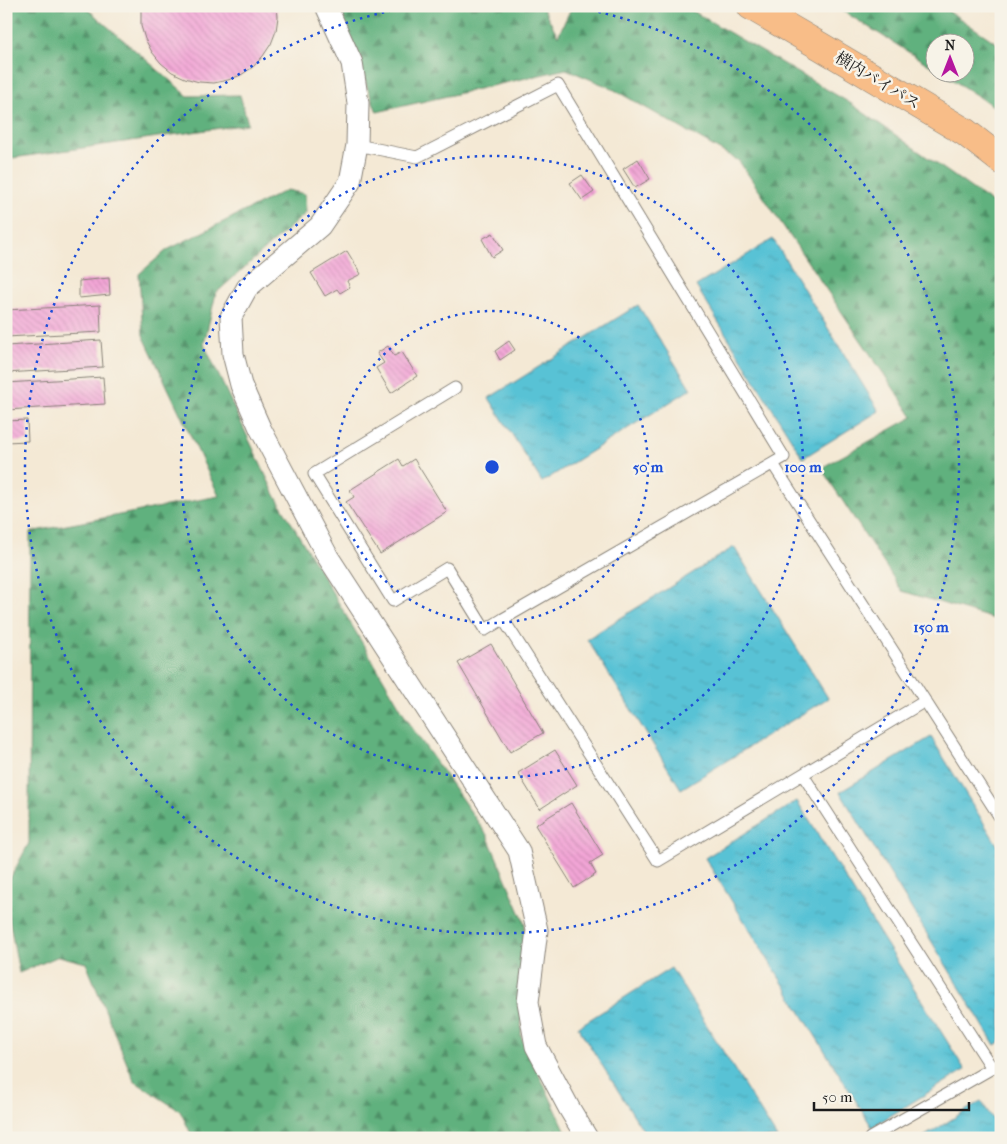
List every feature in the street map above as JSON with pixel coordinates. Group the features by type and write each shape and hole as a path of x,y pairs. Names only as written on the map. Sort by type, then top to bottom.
{"highway":[{"name":"横内バイパス","path":"751,6 965,132 1001,160"}],"street":[{"path":"326,6 352,63 358,103 357,145 350,182 320,226 247,288 231,317 233,354 241,385 260,428 328,558 520,851 536,930 528,1002 536,1046 588,1138"}],"lane":[{"path":"357,145 417,157 558,85 784,457 485,630 447,568 393,601 314,474 455,388"},
{"path":"773,464 1001,819"},
{"path":"503,619 658,861 926,702"},
{"path":"803,775 996,1066 870,1138"}],"green space":[{"path":"6,6 84,6 188,96 240,95 248,124 6,159"},
{"path":"335,6 542,6 558,36 572,6 684,6 850,103 1001,209 1001,621 902,591 821,468 913,417 739,161 611,88 566,69 377,112"},
{"path":"835,6 941,6 1001,46 1001,111 956,82 974,82 974,32 924,32 924,62"},
{"path":"287,190 305,194 306,213 216,293 204,344 275,495 413,729 487,835 525,924 521,1036 569,1138 193,1138 180,1111 134,1081 86,963 59,956 19,973 6,901 6,886 29,843 30,532 219,496 143,335 139,274 167,250"}],"water":[{"path":"773,239 879,411 803,458 696,286"},
{"path":"638,305 691,389 542,482 489,398"},
{"path":"734,547 828,698 681,789 587,639"},
{"path":"931,737 1001,851 1001,1041 995,1045 840,792"},
{"path":"797,801 965,1070 872,1127 705,858"},
{"path":"671,968 777,1138 648,1138 578,1027"},
{"path":"981,1101 1001,1132 1001,1138 922,1138"}],"building":[{"path":"141,6 277,6 278,17 276,31 271,44 253,67 241,75 228,80 214,83 199,82 172,72 152,52 141,26"},
{"path":"638,159 650,179 635,188 623,169"},
{"path":"582,175 594,192 582,200 570,183"},
{"path":"493,233 503,250 492,257 482,239"},
{"path":"347,251 361,274 347,281 350,287 340,293 337,289 325,296 311,273"},
{"path":"109,278 110,295 79,298 79,281"},
{"path":"100,305 101,332 6,337 6,310"},
{"path":"101,340 103,367 6,373 6,346"},
{"path":"509,341 515,350 500,360 495,351"},
{"path":"388,346 394,356 402,352 417,376 391,393 376,368 384,363 377,353"},
{"path":"103,377 105,404 6,410 6,383"},
{"path":"27,420 28,441 6,442 6,421"},
{"path":"399,459 403,466 414,459 447,512 380,554 346,502 354,497 350,490"},
{"path":"6,489 9,489 8,538 6,538"},
{"path":"491,644 543,733 510,752 458,663"},
{"path":"555,750 577,785 540,809 518,773"},
{"path":"571,803 603,855 590,863 596,874 574,888 535,825"}]}
